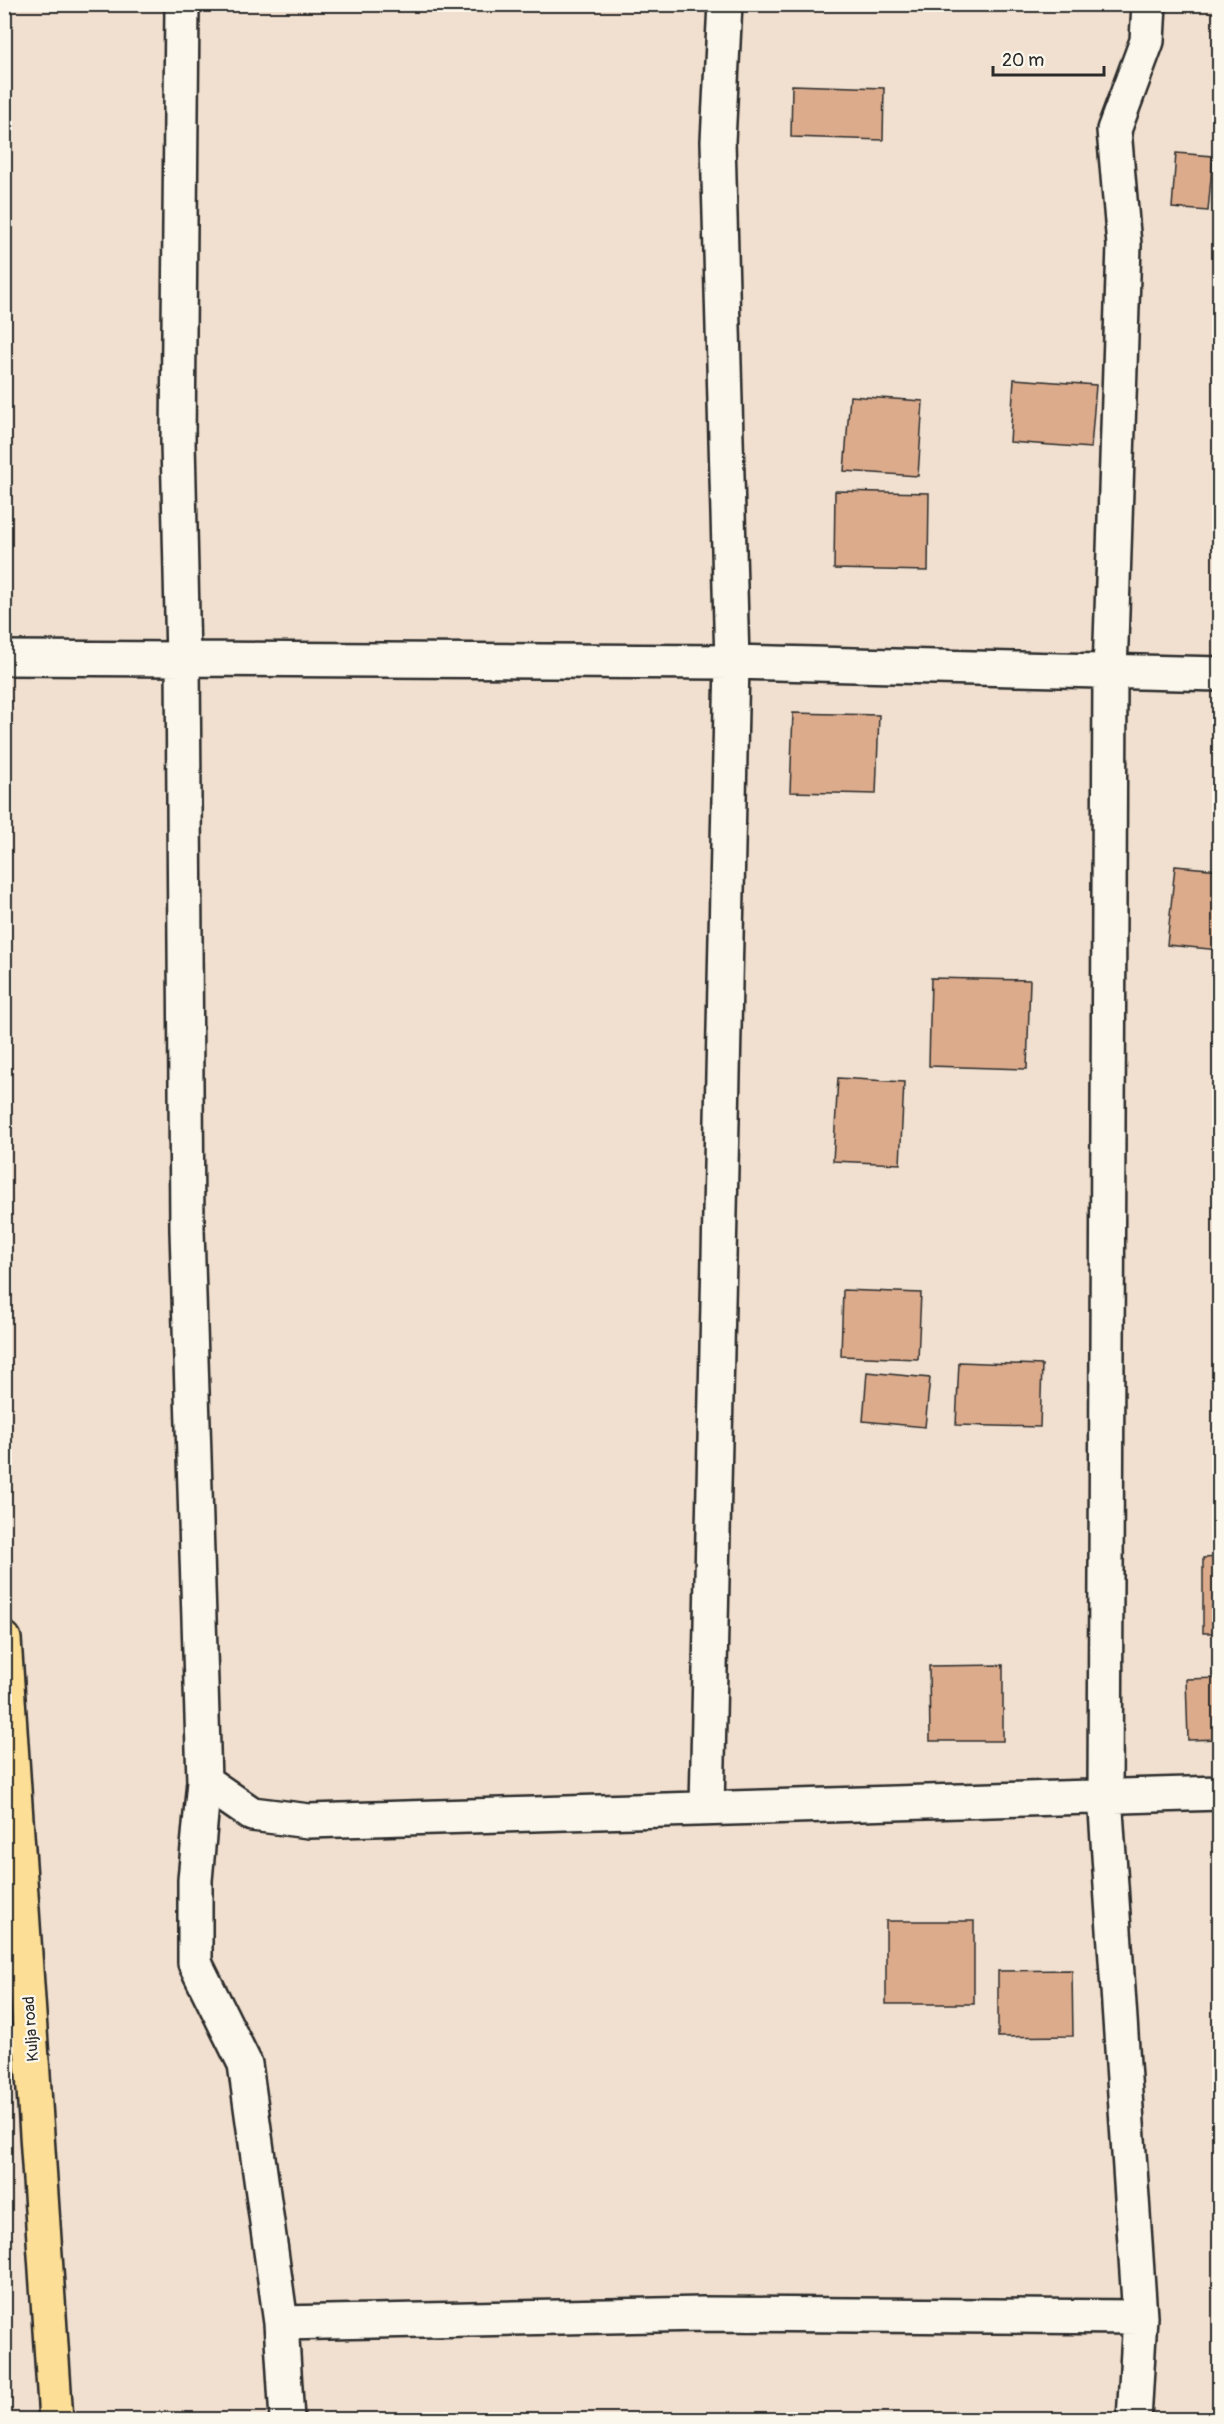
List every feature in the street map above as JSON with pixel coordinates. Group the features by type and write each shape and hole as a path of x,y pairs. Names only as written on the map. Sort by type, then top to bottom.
{"main road":[{"name":"Kulja road","path":"4,1639 56,2420"}],"street":[{"path":"182,4 178,441 183,659 187,1230 204,1781 195,1880 195,1962 245,2064 281,2323 286,2420"},
{"path":"707,1807 732,662 718,141 724,4"},
{"path":"1134,2420 1140,2316 1105,1796 1110,673 1124,245 1114,129 1147,41 1149,4"},
{"path":"4,658 732,662 1220,674"},
{"path":"204,1781 252,1814 309,1821 1220,1793"},
{"path":"281,2323 703,2314 1140,2316"}],"lane":[{"path":"4,2048 30,2024"}],"building":[{"path":"792,85 884,88 883,140 791,137"},
{"path":"1176,153 1213,156 1208,211 1172,208"},
{"path":"1014,379 1096,385 1091,448 1010,442"},
{"path":"850,396 923,401 918,476 844,471"},
{"path":"835,491 929,493 928,571 834,569"},
{"path":"793,713 879,715 876,794 790,792"},
{"path":"1175,866 1220,870 1220,950 1167,945"},
{"path":"931,978 1030,980 1027,1069 929,1066"},
{"path":"838,1078 904,1082 900,1164 833,1161"},
{"path":"843,1290 921,1293 918,1359 841,1356"},
{"path":"959,1362 1042,1365 1040,1427 956,1425"},
{"path":"867,1372 930,1378 925,1427 863,1421"},
{"path":"1220,1557 1220,1633 1203,1633 1203,1558"},
{"path":"1003,1665 1003,1741 930,1741 929,1666"},
{"path":"1220,1678 1220,1739 1188,1740 1186,1679"},
{"path":"886,1921 974,1921 974,2004 886,2004"},
{"path":"1072,1970 1073,2036 998,2037 998,1971"}]}
